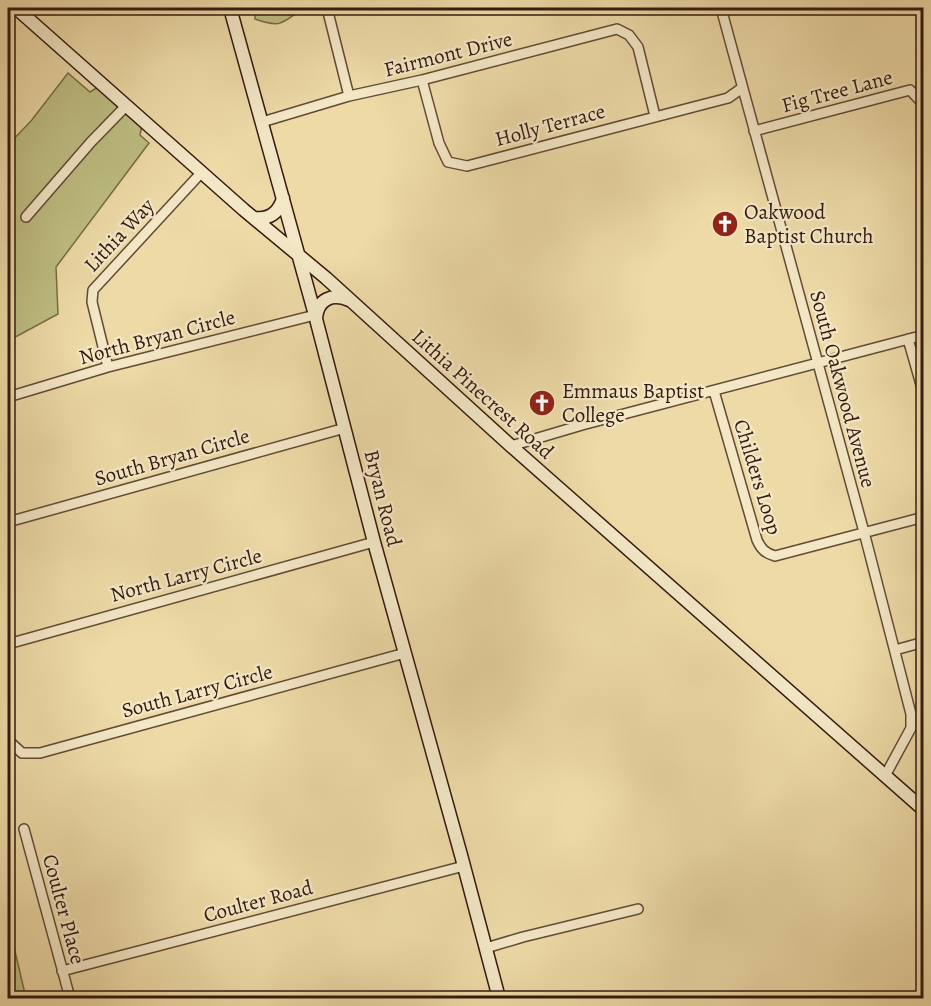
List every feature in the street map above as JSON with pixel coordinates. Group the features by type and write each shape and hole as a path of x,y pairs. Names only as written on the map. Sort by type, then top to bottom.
{"main road":[{"name":"Lithia Pinecrest Road","path":"16,8 352,302 511,446 924,810"},
{"name":"Bryan Road","path":"230,8 316,317 498,998"},
{"path":"254,218 272,216 280,208 283,198"},
{"path":"316,317 319,307 331,298 340,297 352,302"}],"street":[{"path":"327,8 349,96"},
{"name":"South Oakwood Avenue","path":"721,8 864,532 911,714 911,728 885,776"},
{"name":"Fairmont Drive","path":"262,122 349,96 422,80 617,29 628,35 639,47 656,116"},
{"name":"Holly Terrace","path":"422,80 439,143 448,162 467,166 728,98 742,88"},
{"name":"Fig Tree Lane","path":"754,131 910,90 924,105"},
{"path":"26,217 126,106"},
{"name":"Lithia Way","path":"108,368 92,302 93,290 201,172"},
{"name":"North Bryan Circle","path":"8,397 108,368 316,317"},
{"path":"511,446 924,335"},
{"path":"908,339 924,395"},
{"name":"Childers Loop","path":"714,391 757,540 761,549 768,554 775,556 924,517"},
{"name":"South Bryan Circle","path":"8,522 345,428"},
{"name":"North Larry Circle","path":"8,644 375,542"},
{"path":"895,650 924,642"},
{"name":"South Larry Circle","path":"8,734 9,742 22,753 40,753 405,653"},
{"name":"Coulter Place","path":"24,829 70,999"},
{"name":"Coulter Road","path":"63,971 464,866"},
{"path":"486,948 638,909"}],"green space":[{"path":"255,8 302,9 285,21 276,24 255,19"},
{"path":"68,73 90,92 98,87 142,125 140,135 149,143 56,267 58,314 8,341 8,145 31,121"},
{"path":"8,938 14,947 26,998 8,998"}],"place":[{"name":"Oakwood Baptist Church","path":"725,224"},
{"name":"Emmaus Baptist College","path":"542,403"}]}
